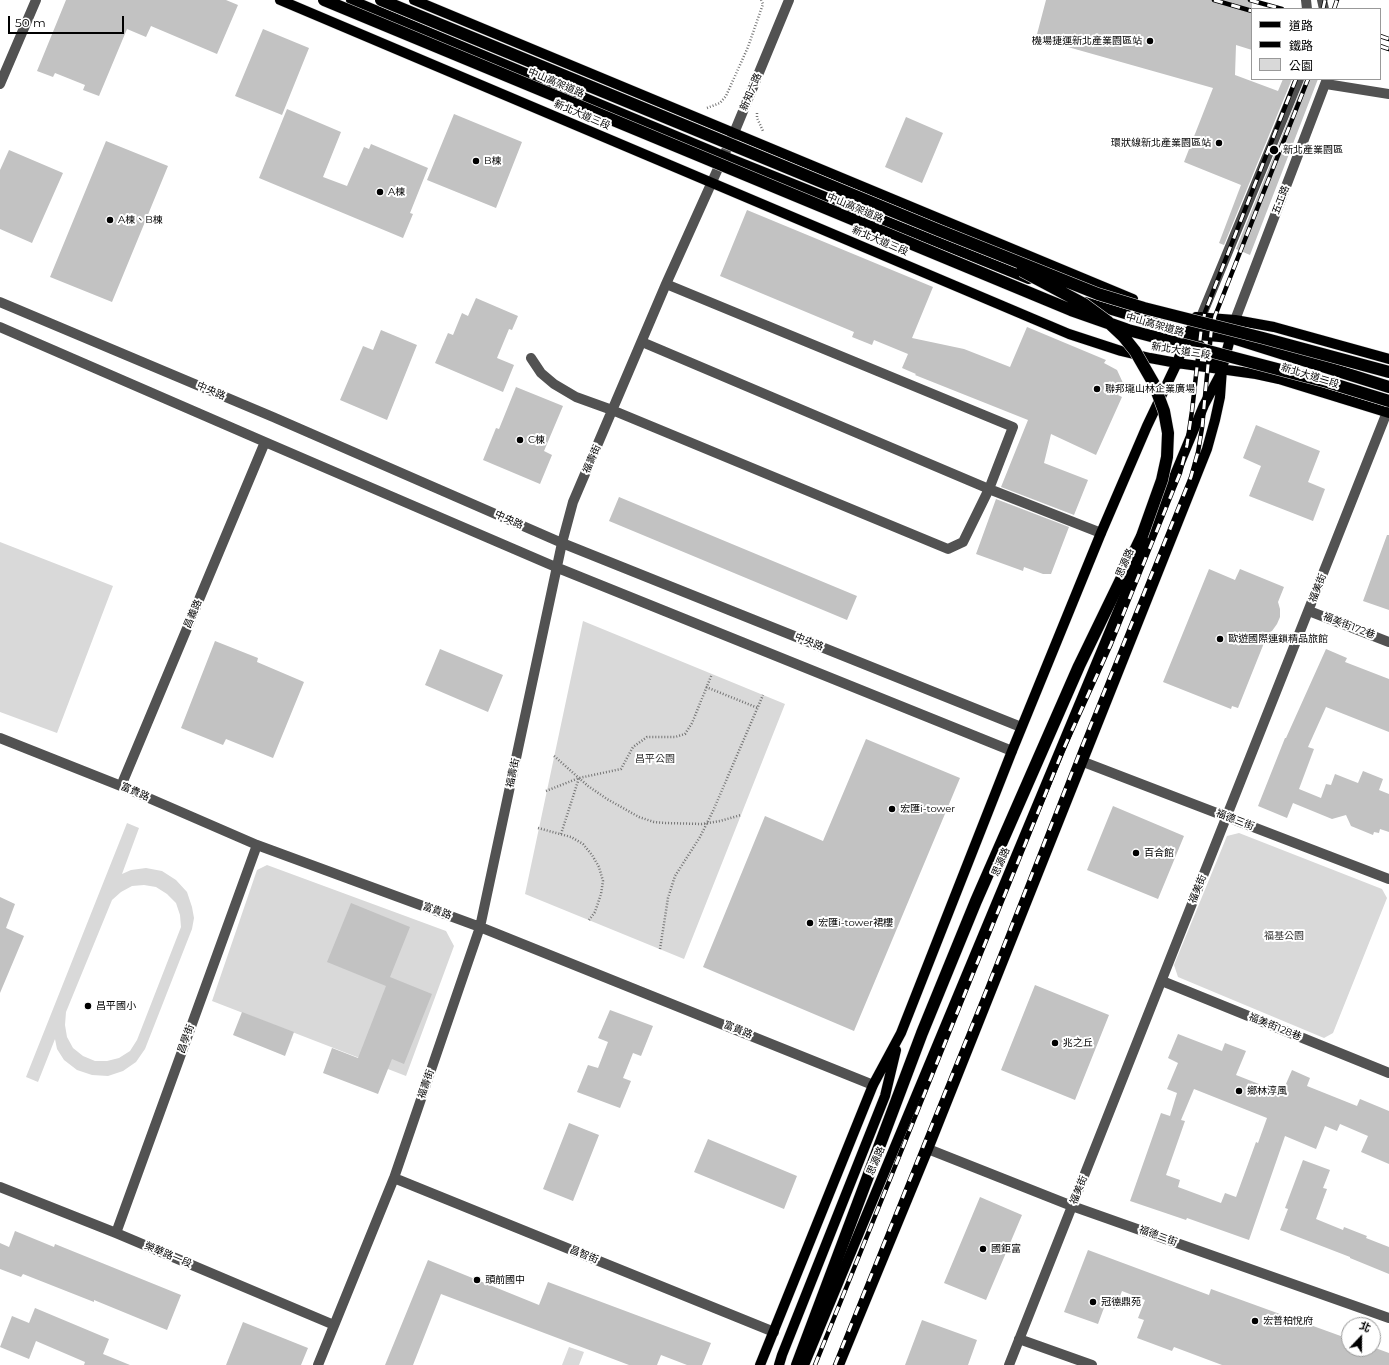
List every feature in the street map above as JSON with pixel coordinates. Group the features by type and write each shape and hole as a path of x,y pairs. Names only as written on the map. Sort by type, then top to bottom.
{"highway":[{"name":"中山高架道路","path":"324,0 1071,310 1134,332 1327,382 1388,408"},
{"name":"中山高架道路","path":"381,0 938,230 1098,294 1144,308 1389,372"},
{"path":"797,1365 920,1040 976,901 1079,666 1142,536 1162,480 1167,457 1168,434 1164,411 1154,384 1135,351 1107,320 1084,304 1008,264 938,230"},
{"path":"1188,334 1230,337 1389,387"}],"main road":[{"name":"新北大道三段","path":"280,0 1069,334 1120,351 1177,363 1222,369"},
{"name":"新北大道三段","path":"352,0 724,156 1095,306 1188,334 1222,369"},
{"path":"414,0 1153,307 1201,318 1235,320 1274,327 1389,359"},
{"name":"思源路","path":"760,1365 873,1085 901,1033 1012,751 1101,533 1147,426 1177,363 1188,334 1201,318"},
{"name":"思源路","path":"839,1365 928,1149 1081,761 1207,448 1220,397 1222,369 1235,320"},
{"name":"新北大道二段","path":"1222,369 1279,379 1388,408"},
{"name":"思源路","path":"804,1365 1201,411 1222,369"},
{"name":"思源路","path":"779,1365 885,1096 901,1033"}],"street":[{"path":"0,84 36,0"},
{"name":"新知六路","path":"711,182 734,133 787,1"},
{"path":"1201,318 1298,80"},
{"path":"1326,81 1389,94"},
{"name":"五工路","path":"1235,320 1326,81"},
{"name":"福壽街","path":"318,1365 394,1178 480,927 558,568 562,543 573,502 711,182"},
{"path":"531,358 541,373 554,384 576,397 612,410 948,549 963,542 989,489 1013,427 666,284"},
{"name":"中央路","path":"0,302 280,420 562,543 1022,727"},
{"path":"0,327 558,568 1012,751"},
{"path":"642,342 989,489 1101,533"},
{"name":"福美街","path":"1009,1365 1309,611 1388,408"},
{"name":"昌義路","path":"121,786 265,442"},
{"name":"福美街172巷","path":"1309,611 1389,642"},
{"name":"富貴路","path":"0,738 121,786 257,845 480,927 873,1085"},
{"name":"福德三街","path":"1081,761 1389,879"},
{"name":"昌學街","path":"116,1233 257,845"},
{"name":"福美街128巷","path":"1162,981 1389,1072"},
{"name":"福德二街","path":"928,1149 1072,1206 1389,1318"},
{"name":"昌智街","path":"394,1178 774,1332"},
{"name":"榮華路一段","path":"0,1187 116,1233 334,1325"},
{"path":"1019,1339 1092,1365"}],"path":[{"path":"703,109 720,103 726,96 748,47 764,4 761,0"},
{"path":"757,111 757,118 765,135"},
{"path":"546,791 579,778 621,769 633,747 647,737 675,737 684,734 692,723 712,674"},
{"path":"706,687 758,708"},
{"path":"660,948 668,898 675,876 700,837 713,811 763,695"},
{"path":"554,756 579,778 622,809 654,822 672,824 702,824 741,815"},
{"path":"562,834 579,778"},
{"path":"538,828 571,837 583,844 592,854 600,867 603,881 601,894 595,912 590,920"}],"green space":[{"path":"0,542 113,586 57,733 0,712"},
{"name":"昌平公園","path":"583,621 785,704 684,959 525,894"},
{"path":"127,823 139,828 122,874 131,870 146,868 162,871 176,880 187,892 194,918 192,929 145,1049 136,1062 123,1071 108,1076 92,1075 77,1070 64,1060 57,1049 55,1039 38,1082 26,1077","holes":["144,885 156,887 167,894 176,903 180,915 181,927 137,1040 130,1051 119,1058 107,1061 95,1061 83,1056 73,1048 67,1037 65,1025 66,1012 112,900 121,892 132,886"]},
{"name":"福基公園","path":"1239,833 1382,889 1387,898 1333,1033 1324,1038 1178,977 1174,965 1227,836"},
{"path":"267,865 446,931 454,946 406,1076 212,1001 257,870"},
{"path":"569,1347 584,1352 579,1365 562,1365"}],"building":[{"path":"66,0 226,0 238,5 217,54 151,26 146,37 127,29 99,96 83,90 85,85 55,73 53,77 37,71"},
{"name":"機場捷運新北產業園區站","path":"1046,0 1252,0 1251,50 1236,45 1235,75 1278,91 1283,80 1292,80 1224,245 1219,243 1241,185 1184,162 1213,88 1036,38"},
{"path":"263,29 309,48 282,115 235,96"},
{"path":"1305,80 1318,80 1250,255 1236,249"},
{"path":"287,109 341,132 323,177 347,186 364,147 369,149 371,144 428,168 410,213 413,214 403,238 259,178"},
{"name":"B棟","path":"454,114 522,142 496,208 427,180"},
{"path":"906,117 943,133 922,183 885,167"},
{"name":"A棟、B棟","path":"106,141 168,166 112,302 50,277"},
{"path":"9,150 63,173 32,243 0,229 0,170"},
{"path":"747,210 933,287 912,338 964,349 1010,367 1027,327 1106,360 1104,363 1117,370 1123,383 1118,395 1122,397 1096,455 1051,434 1044,463 1088,480 1074,515 1001,487 1028,420 915,375 916,374 902,368 908,354 874,340 872,345 852,337 854,332 720,276"},
{"path":"476,298 518,316 512,330 509,329 497,358 514,365 503,392 435,363 448,333 453,335 462,313 468,316"},
{"path":"381,330 417,345 387,420 340,400 363,346 373,350"},
{"name":"C棟","path":"516,387 563,406 544,451 552,455 540,484 483,460 496,428 499,429"},
{"path":"1256,425 1320,451 1308,482 1325,489 1313,521 1249,496 1261,466 1243,458"},
{"path":"619,497 857,596 847,620 609,521"},
{"path":"996,499 1069,527 1051,574 1043,574 1024,567 1023,571 976,554"},
{"path":"1387,535 1389,535 1389,610 1363,601"},
{"name":"歐遊國際連鎖精品旅館","path":"1209,569 1235,580 1240,569 1284,587 1278,602 1280,617 1272,631 1268,633 1238,708 1232,706 1231,709 1163,682"},
{"path":"215,641 258,658 257,662 304,682 273,758 226,739 223,745 181,728"},
{"path":"440,649 503,675 488,712 425,685"},
{"path":"1326,649 1347,658 1345,662 1389,679 1389,732 1326,707 1308,747 1314,749 1299,789 1321,798 1326,784 1331,785 1335,774 1358,783 1363,771 1383,779 1379,790 1389,794 1389,832 1380,829 1379,833 1374,832 1373,835 1351,826 1346,815 1332,819 1293,803 1287,818 1258,806 1285,738"},
{"name":"宏匯i-tower裙樓","path":"866,739 960,778 854,1031 703,967 765,816 823,841"},
{"name":"百合館","path":"1113,806 1184,836 1158,899 1087,870"},
{"path":"0,897 15,904 6,928 24,936 0,993"},
{"path":"351,903 410,927 390,977 432,994 404,1064 392,1059 378,1094 323,1073 332,1048 358,1058 386,986 327,962"},
{"name":"兆之丘","path":"1035,985 1109,1015 1075,1100 1001,1070"},
{"path":"610,1010 653,1026 641,1056 633,1053 623,1078 631,1081 620,1108 577,1092 588,1065 598,1068 608,1042 598,1038"},
{"path":"242,1012 294,1032 285,1056 233,1035"},
{"path":"1178,1034 1222,1051 1225,1043 1246,1051 1236,1075 1282,1093 1292,1070 1310,1078 1307,1086 1357,1106 1360,1099 1389,1111 1389,1164 1361,1152 1368,1136 1340,1124 1337,1131 1325,1126 1316,1149 1285,1136 1249,1240 1187,1218 1186,1220 1130,1201 1161,1113 1170,1116 1177,1093 1167,1089 1178,1063 1168,1058","holes":["1194,1089 1267,1118 1258,1143 1256,1142 1236,1197 1225,1193 1221,1203 1178,1187 1180,1180 1166,1175 1185,1121 1181,1120"]},
{"path":"569,1123 599,1135 573,1201 543,1189"},
{"path":"708,1139 797,1176 784,1209 694,1172"},
{"path":"1303,1160 1330,1170 1323,1188 1327,1189 1316,1219 1343,1230 1344,1227 1389,1247 1389,1274 1280,1230 1288,1209 1285,1208"},
{"name":"國鉅富","path":"980,1197 1022,1215 986,1300 944,1283"},
{"path":"15,1231 54,1247 55,1244 181,1295 167,1330 94,1300 94,1302 23,1274 21,1277 0,1269 0,1243 9,1247"},
{"path":"1088,1250 1209,1295 1211,1289 1341,1336 1341,1357 1381,1357 1381,1350 1389,1353 1389,1365 1222,1365 1174,1347 1172,1351 1137,1338 1144,1320 1138,1318 1145,1300 1122,1291 1115,1309 1105,1305 1098,1324 1064,1312"},
{"path":"428,1260 539,1305 548,1282 711,1343 702,1365 687,1365 661,1355 657,1365 629,1365 441,1294 413,1365 385,1365"},
{"path":"35,1308 109,1339 103,1354 130,1365 84,1365 85,1362 36,1341 29,1359 0,1347 12,1316 29,1323"},
{"path":"922,1320 977,1340 968,1365 905,1365"},
{"path":"243,1322 308,1348 301,1365 226,1365"}],"railway":[{"path":"1214,0 1251,11"},
{"path":"1250,0 1278,8"},
{"path":"1323,8 1325,0"},
{"path":"1334,8 1337,0"},
{"path":"1381,36 1389,39"},
{"path":"1381,46 1389,49"},
{"path":"815,1365 1063,750 1111,644 1180,473 1187,445 1201,331 1205,312 1296,80"},
{"path":"835,1365 1191,477 1198,452 1202,428 1211,333 1215,316 1308,80"}],"place":[{"name":"機場捷運新北產業園區站","path":"1150,41"},
{"name":"環狀線新北產業園區站","path":"1219,143"},
{"name":"新北產業園區","path":"1274,150"},
{"name":"B棟","path":"476,161"},
{"name":"A棟","path":"380,192"},
{"name":"A棟、B棟","path":"110,220"},
{"name":"聯邦瓏山林企業廣場","path":"1097,389"},
{"name":"C棟","path":"520,440"},
{"name":"歐遊國際連鎖精品旅館","path":"1220,639"},
{"name":"宏匯i-tower","path":"892,809"},
{"name":"百合館","path":"1136,853"},
{"name":"宏匯i-tower裙樓","path":"810,923"},
{"name":"昌平國小","path":"88,1006"},
{"name":"兆之丘","path":"1055,1043"},
{"name":"鄉林淳風","path":"1239,1091"},
{"name":"國鉅富","path":"983,1249"},
{"name":"頭前國中","path":"477,1280"},
{"name":"冠德鼎苑","path":"1093,1302"},
{"name":"宏普柏悅府","path":"1255,1321"}]}
